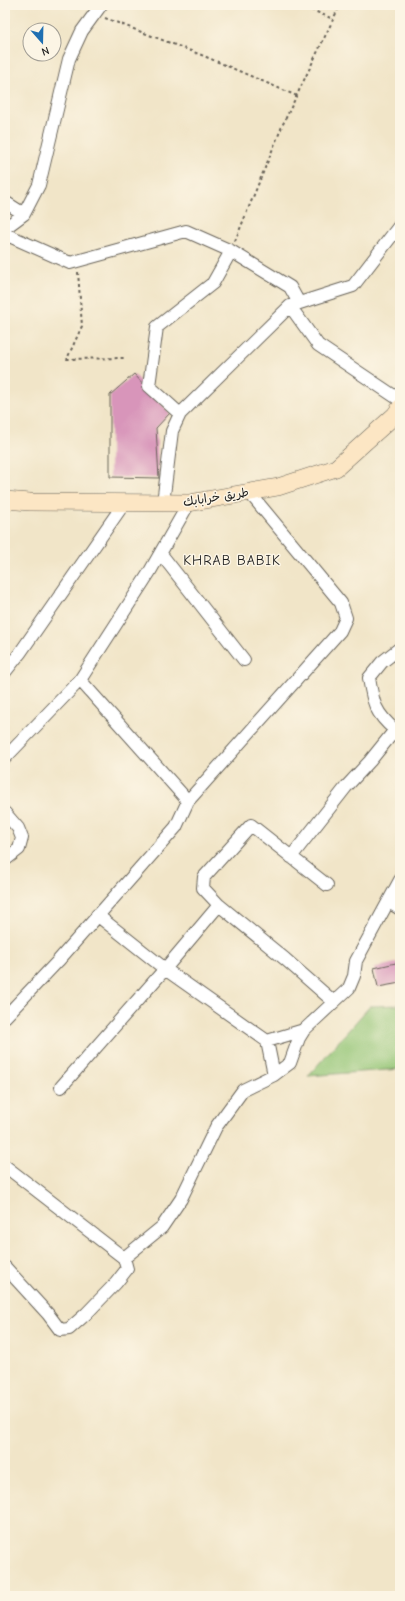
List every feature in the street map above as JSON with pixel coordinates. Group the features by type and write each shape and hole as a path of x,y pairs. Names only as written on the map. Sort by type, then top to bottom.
{"main road":[{"name":"طريق خرابابك","path":"5,500 189,503 278,487 336,468 395,415 400,408"}],"street":[{"path":"5,228 24,214 39,185 69,58 82,31 98,10"},
{"path":"5,202 24,214"},
{"path":"163,503 172,431 180,414 295,305 354,286 400,225"},
{"path":"5,234 70,263 186,231 231,251 290,287 295,305 318,345 400,400"},
{"path":"180,414 149,386 156,327 213,283 231,251"},
{"path":"5,1017 58,961 176,827 188,801 340,631 346,618 341,603 249,492"},
{"path":"5,672 20,653 126,502"},
{"path":"5,758 80,680 150,573 189,503"},
{"path":"161,554 244,660"},
{"path":"291,857 346,787 397,732 382,719 372,698 369,678 382,662 400,648"},
{"path":"80,680 188,801"},
{"path":"5,813 18,828 22,838 18,849 5,860"},
{"path":"327,885 251,825 204,877 203,888 219,905 286,959 334,1002"},
{"path":"124,1258 166,1221 181,1199 216,1127 243,1090 274,1074 290,1063 299,1038 304,1030 349,988 354,976 356,961 400,880"},
{"path":"389,902 400,909"},
{"path":"61,1087 219,905"},
{"path":"97,915 165,969 267,1041 274,1074"},
{"path":"267,1041 304,1030"},
{"path":"5,1166 124,1258 127,1269 116,1283 70,1329 60,1330 48,1314 5,1267"}],"path":[{"path":"300,5 333,19"},
{"path":"231,251 283,124 340,5"},
{"path":"98,10 297,96"},
{"path":"77,261 82,326 67,359 124,358"}],"green space":[{"path":"400,1005 400,1069 308,1076 370,1006"}],"building":[{"path":"134,374 170,413 156,428 159,478 110,477 110,395"},
{"path":"400,962 400,983 378,987 374,968"}],"district":[{"name":"KHRAB BABIK","path":"232,560"}]}
